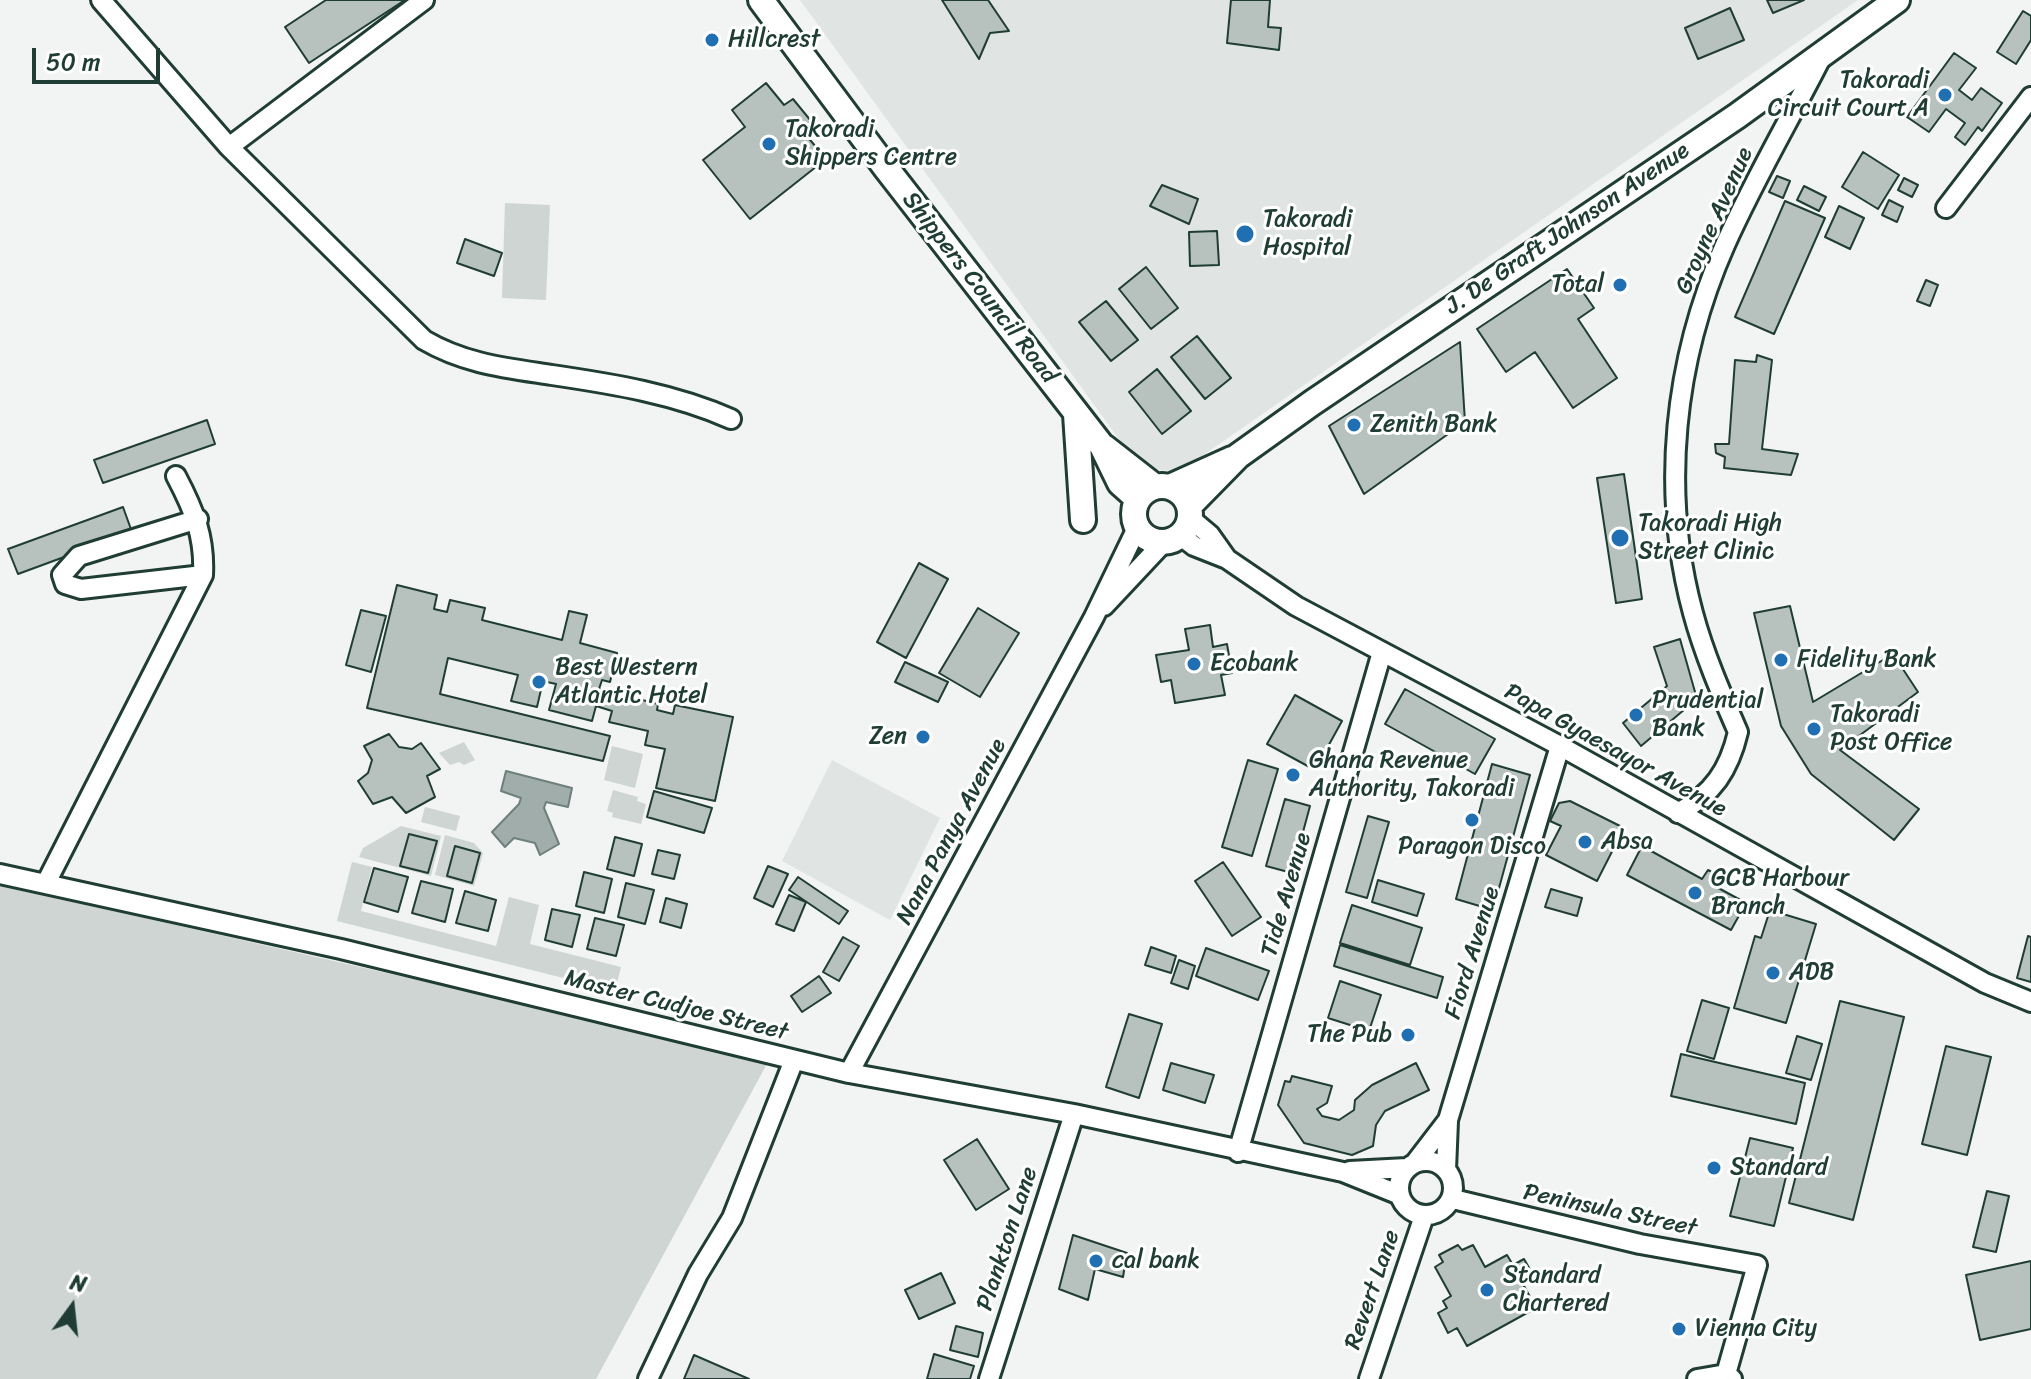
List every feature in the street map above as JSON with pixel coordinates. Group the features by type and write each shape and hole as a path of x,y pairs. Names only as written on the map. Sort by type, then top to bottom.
{"street":[{"path":"101,0 229,147 424,340 446,353 510,370 628,387 709,409 731,419"},
{"path":"229,147 424,0"},
{"name":"Shippers Council Road","path":"761,0 895,180 1102,446 1154,491 1182,494 1181,526"},
{"name":"J. De Graft Johnson Avenue","path":"1154,491 1238,456 1822,56 1897,0"},
{"name":"Groyne Avenue","path":"1678,813 1716,787 1730,760 1738,732 1709,666 1692,610 1675,483 1680,395 1704,299 1724,247 1822,56"},
{"path":"1946,208 2031,97"},
{"path":"1076,411 1083,520"},
{"name":"J. De Graft Johnson Avenue","path":"1181,526 1238,456"},
{"path":"46,883 203,575 204,552 198,519 176,476"},
{"path":"1154,491 1133,517 1137,528 1148,539 1181,526"},
{"path":"198,519 79,556 62,575 65,584 81,589 203,575"},
{"name":"Papa Gyaesayor Avenue","path":"1181,526 1194,546 1227,559 1296,606 1560,746 1985,983 2031,1002"},
{"name":"Nana Panya Avenue","path":"1096,614 1181,526"},
{"name":"Nana Panya Avenue","path":"849,1073 1096,614 1137,528"},
{"name":"Tide Avenue","path":"1238,1152 1382,652"},
{"name":"Fiord Avenue","path":"1411,1166 1448,1120 1560,746"},
{"name":"Master Cudjoe Street","path":"0,874 341,949 849,1073 1074,1114 1238,1152 1343,1172 1400,1195"},
{"path":"648,1379 698,1274 732,1218 794,1060"},
{"name":"Plankton Lane","path":"989,1379 1074,1114"},
{"path":"1446,1170 1448,1120"},
{"path":"1437,1163 1446,1170 1453,1185 1453,1199 1442,1210 1424,1216 1405,1205 1400,1195 1401,1176 1411,1166 1437,1163"},
{"name":"Master Cudjoe Street","path":"1343,1172 1411,1166"},
{"name":"Peninsula Street","path":"1453,1199 1640,1244 1757,1265 1729,1377"},
{"name":"Revert Lane","path":"1369,1379 1424,1216"},
{"path":"1697,1379 1729,1377"}],"shaded area":[{"name":"Takoradi Hospital","path":"800,0 1858,0 1179,472 1140,468"},
{"path":"505,203 550,205 546,300 502,298"},
{"path":"464,742 475,760 464,765 459,762 450,765 439,753"},
{"path":"612,746 643,754 635,788 604,780"},
{"path":"832,760 940,818 890,920 782,861"},
{"path":"506,771 572,788 568,807 546,802 544,808 559,844 540,855 535,843 514,838 505,847 492,832 521,798 501,791"},
{"path":"613,790 638,797 637,801 646,804 641,824 612,817 613,813 607,811"},
{"path":"425,807 460,816 456,831 421,822"},
{"path":"401,826 441,836 431,876 359,857 363,848"},
{"path":"445,835 474,843 483,853 474,886 435,875"},
{"path":"352,862 372,867 361,911 496,946 509,897 539,905 530,944 621,967 615,991 337,921"},
{"path":"0,885 769,1060 596,1379 0,1379"}],"building":[{"path":"326,0 405,0 309,63 285,27"},
{"path":"942,0 988,0 1009,31 990,33 979,59"},
{"path":"1231,0 1270,0 1268,27 1281,28 1279,50 1227,43"},
{"path":"1767,0 1804,0 1773,13"},
{"path":"1730,8 1744,40 1698,59 1685,28"},
{"path":"2023,11 2031,16 2031,40 2016,64 1997,52"},
{"name":"Takoradi Circuit Court A","path":"1954,53 1976,68 1959,90 1972,100 1981,88 2002,103 1982,131 1978,127 1965,145 1955,137 1965,123 1946,109 1929,132 1907,117"},
{"name":"Takoradi Shippers Centre","path":"766,83 784,105 793,99 811,121 801,129 826,159 750,219 703,160 745,127 732,110"},
{"path":"1863,152 1899,175 1878,209 1842,187"},
{"path":"1777,176 1790,181 1783,198 1769,192"},
{"path":"1904,178 1918,185 1912,197 1898,190"},
{"path":"1162,185 1198,199 1189,224 1150,206"},
{"path":"1804,186 1826,197 1819,211 1797,200"},
{"path":"1889,200 1903,207 1897,222 1882,215"},
{"path":"1785,201 1825,218 1774,334 1735,317"},
{"path":"1839,206 1864,218 1850,249 1825,237"},
{"path":"1217,231 1219,265 1190,266 1189,232"},
{"path":"465,239 502,253 494,276 457,263"},
{"path":"1146,267 1178,308 1151,329 1119,289"},
{"path":"1567,269 1594,308 1578,319 1617,378 1573,408 1535,352 1506,372 1477,329"},
{"path":"1926,280 1938,285 1930,306 1917,301"},
{"path":"1106,301 1138,340 1111,361 1079,322"},
{"path":"1197,336 1231,378 1205,399 1171,357"},
{"path":"1460,342 1465,422 1364,494 1329,426"},
{"path":"1757,355 1772,360 1762,449 1798,454 1791,475 1724,468 1725,457 1716,453 1715,444 1729,444 1735,360 1756,362"},
{"path":"1157,369 1191,411 1162,434 1129,392"},
{"path":"207,420 215,444 103,483 94,460"},
{"name":"Takoradi High Street Clinic","path":"1624,474 1642,599 1616,603 1597,478"},
{"path":"123,507 132,532 18,574 8,549"},
{"path":"919,563 948,579 906,658 877,642"},
{"path":"397,585 437,595 434,609 447,612 450,600 485,608 482,620 562,640 569,611 587,615 580,643 617,653 610,682 602,680 599,689 658,704 657,710 673,714 675,705 733,717 715,801 656,788 665,749 645,745 648,731 609,722 612,711 596,706 592,721 549,710 556,684 543,681 537,707 511,701 518,675 448,658 440,694 610,736 603,761 367,708"},
{"path":"1790,606 1813,702 1893,654 1918,692 1840,750 1919,809 1894,840 1811,774 1781,726 1754,613"},
{"path":"978,608 1019,633 980,697 939,673"},
{"path":"361,610 386,616 371,672 346,665"},
{"name":"Ecobank","path":"1210,625 1213,647 1227,644 1232,673 1221,675 1225,695 1175,703 1171,680 1161,682 1156,655 1189,650 1185,629"},
{"path":"1680,639 1697,699 1641,746 1623,723 1667,686 1654,647"},
{"path":"905,662 948,682 938,702 895,682"},
{"path":"1405,689 1495,739 1475,774 1385,724"},
{"path":"1295,695 1342,721 1315,770 1267,744"},
{"path":"389,734 399,747 412,749 421,743 440,769 427,776 435,797 406,813 392,797 373,804 358,781 368,773 372,760 364,746"},
{"path":"1248,760 1278,769 1252,856 1222,847"},
{"path":"1492,764 1530,775 1493,910 1456,899"},
{"path":"654,791 712,808 704,833 647,817"},
{"path":"1285,799 1310,806 1292,873 1266,866"},
{"name":"Absa","path":"1570,801 1624,828 1597,881 1546,855 1561,826 1550,821 1559,803"},
{"path":"1368,816 1389,822 1367,898 1346,892"},
{"path":"409,834 437,841 428,873 400,866"},
{"path":"615,837 642,844 634,876 607,869"},
{"path":"455,846 480,853 472,883 447,876"},
{"name":"GCB Harbour Branch","path":"1642,846 1702,879 1708,870 1716,874 1711,884 1746,903 1731,930 1627,875"},
{"path":"658,850 680,855 674,879 652,874"},
{"path":"1223,862 1261,917 1232,936 1195,881"},
{"path":"768,866 788,874 773,907 754,898"},
{"path":"374,868 408,877 398,912 364,902"},
{"path":"584,872 612,879 604,913 576,906"},
{"path":"798,877 848,911 839,924 789,890"},
{"path":"1378,880 1424,894 1417,916 1372,902"},
{"path":"421,881 453,889 445,922 412,913"},
{"path":"626,883 654,890 645,924 618,917"},
{"path":"1551,889 1582,898 1577,916 1545,907"},
{"path":"465,891 496,900 488,931 456,923"},
{"path":"789,895 806,902 794,931 776,924"},
{"path":"666,898 687,904 681,928 660,922"},
{"path":"1352,905 1422,928 1410,965 1340,943"},
{"path":"552,909 580,915 572,947 545,940"},
{"name":"ADB","path":"1770,910 1816,924 1786,1023 1734,1008 1755,936 1761,938"},
{"path":"595,918 624,925 616,956 587,949"},
{"path":"2028,936 2031,937 2031,982 2017,978"},
{"path":"843,937 859,946 839,981 823,972"},
{"path":"1340,945 1443,977 1437,998 1334,966"},
{"path":"1151,947 1176,956 1171,973 1145,965"},
{"path":"1206,948 1269,971 1258,1000 1196,976"},
{"path":"1179,960 1195,966 1188,989 1171,983"},
{"path":"819,976 831,993 802,1012 791,996"},
{"path":"1340,981 1381,995 1369,1031 1328,1018"},
{"path":"1702,1000 1729,1008 1714,1059 1687,1051"},
{"path":"1840,1001 1904,1017 1853,1220 1789,1203"},
{"path":"1129,1014 1162,1024 1139,1098 1106,1087"},
{"path":"1797,1036 1822,1044 1811,1080 1786,1073"},
{"path":"1946,1046 1991,1057 1967,1155 1922,1144"},
{"path":"1681,1054 1805,1083 1796,1124 1671,1096"},
{"path":"1171,1063 1214,1075 1205,1103 1163,1090"},
{"path":"1416,1063 1429,1090 1385,1111 1376,1125 1373,1146 1352,1155 1304,1143 1278,1105 1285,1081 1290,1082 1292,1076 1332,1086 1327,1103 1317,1109 1322,1116 1339,1120 1354,1110 1355,1100 1372,1085"},
{"path":"1750,1138 1793,1148 1774,1226 1730,1216"},
{"path":"977,1139 1009,1189 976,1210 944,1160"},
{"path":"1987,1191 2009,1196 1996,1252 1973,1247"},
{"name":"cal bank","path":"1073,1235 1127,1253 1123,1277 1095,1269 1088,1300 1059,1289"},
{"name":"Standard Chartered","path":"1458,1245 1462,1250 1473,1245 1485,1267 1507,1255 1513,1265 1524,1259 1535,1278 1523,1284 1536,1308 1467,1346 1457,1328 1448,1333 1438,1313 1447,1308 1443,1301 1451,1296 1435,1267 1443,1262 1439,1255"},
{"path":"2031,1261 2031,1329 1980,1340 1966,1275"},
{"path":"941,1273 955,1303 919,1319 905,1290"},
{"path":"956,1326 983,1333 978,1357 950,1350"},
{"path":"934,1354 974,1366 970,1379 927,1379"},
{"path":"694,1355 749,1379 684,1379"}],"place":[{"name":"Hillcrest","path":"712,40"},
{"name":"Takoradi Circuit Court A","path":"1945,95"},
{"name":"Takoradi Shippers Centre","path":"769,144"},
{"name":"Takoradi Hospital","path":"1245,234"},
{"name":"Total","path":"1620,285"},
{"name":"Zenith Bank","path":"1354,425"},
{"name":"Takoradi High Street Clinic","path":"1620,538"},
{"name":"Fidelity Bank","path":"1781,660"},
{"name":"Ecobank","path":"1194,664"},
{"name":"Best Western Atlantic Hotel","path":"539,682"},
{"name":"Prudential Bank","path":"1636,715"},
{"name":"Takoradi Post Office","path":"1814,729"},
{"name":"Zen","path":"923,737"},
{"name":"Ghana Revenue Authority, Takoradi","path":"1293,775"},
{"name":"Paragon Disco","path":"1472,820"},
{"name":"Absa","path":"1585,842"},
{"name":"GCB Harbour Branch","path":"1695,893"},
{"name":"ADB","path":"1773,973"},
{"name":"The Pub","path":"1408,1035"},
{"name":"Standard","path":"1714,1168"},
{"name":"cal bank","path":"1096,1261"},
{"name":"Standard Chartered","path":"1487,1290"},
{"name":"Vienna City","path":"1679,1329"}]}
